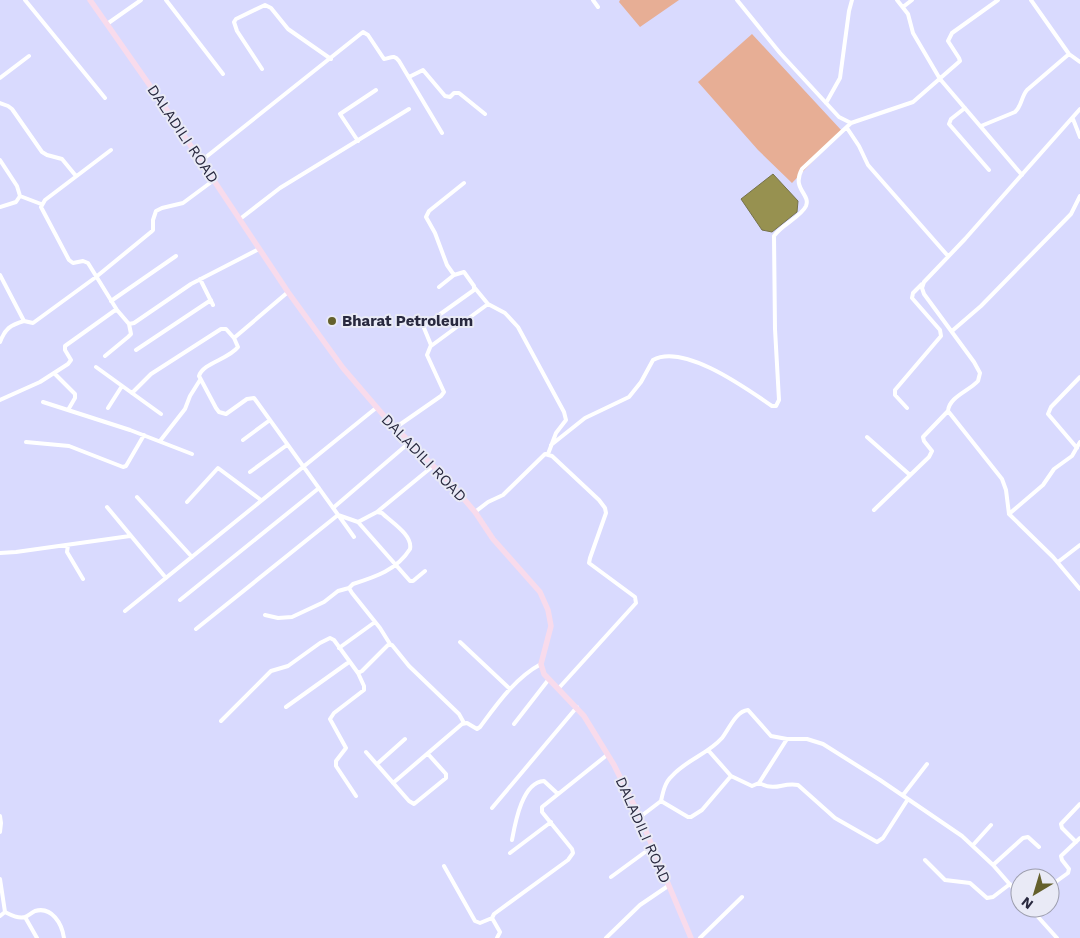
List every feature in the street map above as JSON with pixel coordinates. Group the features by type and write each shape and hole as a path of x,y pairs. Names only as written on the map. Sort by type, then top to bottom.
{"main road":[{"name":"DALADILI ROAD","path":"90,0 214,180 288,292 343,368 376,408 453,486 475,512 493,538 540,592 545,602 551,626 541,664 544,674 577,707 607,755 640,816 691,938"}],"street":[{"path":"25,0 105,98"},
{"path":"107,24 141,0"},
{"path":"166,0 223,74"},
{"path":"593,0 598,7"},
{"path":"736,0 780,53 839,117 851,123"},
{"path":"826,103 840,78 852,0"},
{"path":"897,0 908,14 913,33 940,79 1022,175"},
{"path":"903,6 912,0"},
{"path":"987,0 991,5"},
{"path":"552,445 584,418 629,396 640,382 652,360 661,357 685,359 701,364 750,391 772,406 776,406 779,400 775,329 774,236 806,205 806,199 798,184 802,169 851,123 906,106 919,98 960,61 950,45 952,33 998,0"},
{"path":"1031,0 1070,54 1080,62"},
{"path":"262,69 237,31 234,22 236,19 265,5 271,8 288,29 331,59"},
{"path":"201,161 361,34 366,33 384,59 392,56 397,58 442,133"},
{"path":"981,126 1015,112 1018,109 1022,96 1027,90 1070,54"},
{"path":"0,78 29,56"},
{"path":"409,77 423,70 445,96 447,97 456,92 459,93 485,114"},
{"path":"358,141 340,114 376,90"},
{"path":"0,104 12,109 42,152 62,159 76,176"},
{"path":"965,108 951,119 949,124 990,170"},
{"path":"240,219 280,188 409,109"},
{"path":"907,408 895,395 895,390 941,336 940,330 912,298 913,293 1073,119 1080,109"},
{"path":"1073,119 1080,137"},
{"path":"847,128 860,146 868,165 948,256"},
{"path":"41,204 111,150"},
{"path":"0,160 20,196 41,204 54,234 69,260 73,263 86,261 117,310 129,324 131,334 105,356"},
{"path":"0,275 24,321 30,324 36,322 96,277 151,232 156,211 184,203 214,180"},
{"path":"454,275 447,265 426,215 464,183"},
{"path":"0,207 16,202 20,196"},
{"path":"952,332 981,306 1071,214 1080,196"},
{"path":"129,324 134,323 200,279 259,249"},
{"path":"111,301 176,256"},
{"path":"439,287 454,275 464,272 488,304 505,313 518,327 564,412 566,420 556,432 548,454 542,456 504,495 488,502 475,512"},
{"path":"200,279 213,305"},
{"path":"874,510 931,454 930,448 923,437 948,411 947,408 951,402 976,384 980,378 974,362 924,294 922,284"},
{"path":"431,346 424,328 425,325 472,291 474,286"},
{"path":"234,338 288,292"},
{"path":"136,350 211,300"},
{"path":"395,428 443,394 443,389 426,355 431,346 488,304"},
{"path":"0,400 40,382 71,360 65,350 65,346 117,310"},
{"path":"0,342 9,326 24,321"},
{"path":"132,393 151,374 220,329 226,329 238,344 236,350 203,369 200,373 200,380 219,412 226,414 247,399 254,398 354,537"},
{"path":"96,367 161,414"},
{"path":"54,373 75,394 75,398 68,410"},
{"path":"1077,448 1048,414 1051,407 1080,377"},
{"path":"160,441 185,409 190,396 200,380"},
{"path":"108,408 122,386"},
{"path":"43,402 144,435 192,454"},
{"path":"126,611 376,408"},
{"path":"948,411 1002,479 1006,490 1009,514 1058,562 1080,589"},
{"path":"243,440 270,420"},
{"path":"26,442 69,446 123,467 126,466 144,435"},
{"path":"867,437 910,475"},
{"path":"333,508 410,442"},
{"path":"1009,514 1043,485 1054,469 1072,456 1080,442"},
{"path":"250,472 287,444"},
{"path":"548,454 603,504 606,513 589,564 630,592 636,600 634,605 558,689"},
{"path":"358,522 377,512 434,466"},
{"path":"187,502 218,468 261,500"},
{"path":"180,600 319,488"},
{"path":"137,497 192,557"},
{"path":"107,507 166,578"},
{"path":"265,615 284,619 292,617 317,606 338,591 383,574 395,565 408,553 410,541 382,514 377,512"},
{"path":"338,515 358,522 411,581 425,571"},
{"path":"196,629 338,515"},
{"path":"0,553 130,536"},
{"path":"68,545 68,555 84,579"},
{"path":"1058,562 1080,545"},
{"path":"350,588 390,644 409,666 459,714 464,723 479,729 510,689 526,673 541,664"},
{"path":"339,648 375,622"},
{"path":"221,721 274,669 285,668 320,643 332,638 358,673 364,686 364,690 332,714 330,719 346,748 336,760 336,766 356,796"},
{"path":"460,642 510,689"},
{"path":"358,673 390,644"},
{"path":"286,707 349,662"},
{"path":"514,724 549,679"},
{"path":"492,808 577,707"},
{"path":"640,816 661,801 671,776 708,750 724,736 739,714 745,710 751,712 763,729 771,736 787,739 808,739 822,744 950,826 973,845 1010,884 994,897 986,898 970,883 945,880 925,860"},
{"path":"394,783 464,723"},
{"path":"377,764 404,739"},
{"path":"708,750 731,776 748,785 756,785 787,739"},
{"path":"366,752 409,801 414,804 417,804 446,778 446,774 428,754"},
{"path":"444,866 475,921 480,923 492,918 494,914 572,856 572,849 541,809 607,755"},
{"path":"904,796 927,764"},
{"path":"661,801 691,818 702,810 731,776"},
{"path":"512,840 522,802 538,782 544,781 558,794"},
{"path":"759,783 770,788 792,784 798,785 835,818 876,842 882,838 908,799"},
{"path":"1076,842 1062,828 1061,824 1080,804"},
{"path":"0,816 0,832"},
{"path":"510,853 550,822"},
{"path":"973,845 991,825"},
{"path":"993,865 1026,837 1040,847"},
{"path":"1060,879 1068,873 1069,869 1061,856 1080,838"},
{"path":"611,876 652,847"},
{"path":"0,879 5,912"},
{"path":"606,938 640,905 668,886"},
{"path":"700,938 742,897"},
{"path":"5,912 16,917 26,917 35,911 42,910 51,913 58,920 64,938"},
{"path":"0,916 5,912"},
{"path":"26,917 37,938"},
{"path":"492,918 500,932 496,938"},
{"path":"1039,918 1056,938"}],"shaded area":[{"path":"620,0 679,0 640,27 619,2"},
{"path":"752,34 842,131 792,183 758,150 698,82"},
{"path":"773,174 798,201 797,212 772,232 762,230 741,199"}],"place":[{"name":"Bharat Petroleum","path":"332,321"}]}
